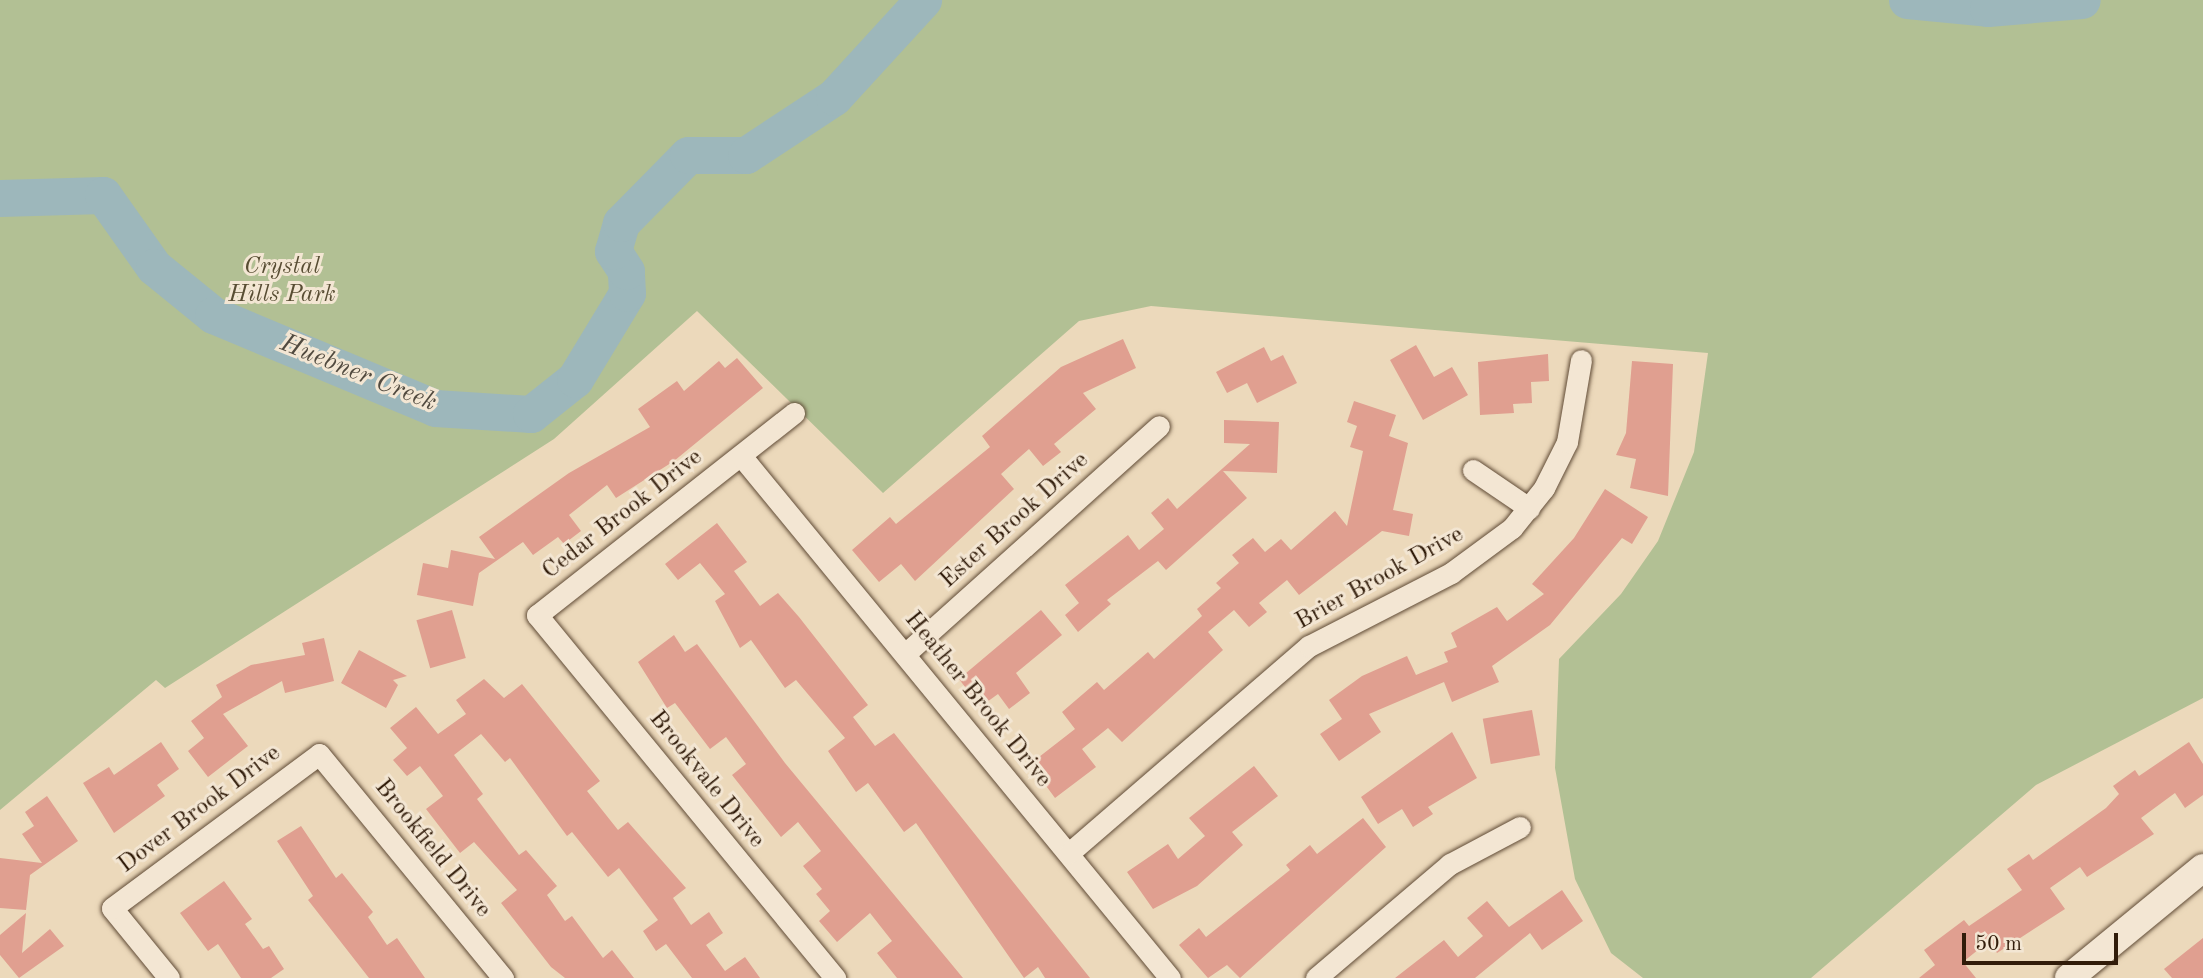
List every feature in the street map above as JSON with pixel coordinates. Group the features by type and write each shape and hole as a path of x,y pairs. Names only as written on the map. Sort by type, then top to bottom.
{"street":[{"name":"Brier Brook Drive","path":"1069,853 1309,646 1473,560 1529,508 1567,442 1581,360"},
{"name":"Cedar Brook Drive","path":"537,615 742,457 794,413"},
{"name":"Ester Brook Drive","path":"905,654 1159,426"},
{"name":"Heather Brook Drive","path":"742,457 1170,978"},
{"path":"1473,470 1529,508"},
{"name":"Brookvale Drive","path":"537,615 835,978"},
{"name":"Dover Brook Drive","path":"169,978 112,908 319,754"},
{"name":"Brookfield Drive","path":"319,754 503,978"},
{"path":"1317,978 1450,864 1520,827"},
{"path":"2069,978 2203,868"}],"green space":[{"name":"Crystal Hills Park","path":"0,0 2203,0 2203,698 2036,785 1811,978 1643,978 1611,953 1575,879 1555,768 1559,659 1621,594 1658,541 1694,452 1708,353 1151,306 1079,321 883,493 697,311 554,439 165,688 156,680 0,810"}],"building":[{"path":"1123,339 1136,368 1083,393 1096,409 1054,444 1061,452 1043,466 1029,449 1001,474 1014,489 915,581 901,564 879,582 852,550 890,517 896,524 990,447 982,436 1061,367"},
{"path":"1416,345 1434,377 1452,367 1468,395 1423,420 1390,360"},
{"path":"1264,347 1271,361 1283,355 1297,383 1257,403 1247,383 1227,393 1216,372"},
{"path":"1548,354 1549,381 1531,382 1532,403 1513,404 1514,413 1480,415 1478,362"},
{"path":"737,358 763,388 674,461 616,498 607,485 569,515 581,531 564,544 558,537 533,555 523,542 479,573 473,606 417,595 423,563 448,568 451,550 495,559 479,537 569,473 650,427 638,409 677,381 684,391 719,361 725,368"},
{"path":"1632,361 1673,364 1668,496 1630,488 1636,459 1616,455 1626,433"},
{"path":"1354,401 1396,415 1389,436 1408,443 1393,510 1413,514 1409,536 1382,531 1299,595 1287,580 1259,603 1267,612 1249,627 1234,610 1208,632 1223,650 1122,742 1108,728 1082,749 1096,767 1055,798 1030,764 1075,729 1062,712 1097,682 1104,690 1148,652 1154,659 1202,616 1197,609 1221,588 1216,583 1239,563 1232,555 1253,538 1265,552 1281,539 1291,550 1335,511 1347,526 1363,451 1350,447 1357,426 1347,422"},
{"path":"1224,420 1279,422 1277,473 1223,471 1247,498 1166,570 1158,561 1107,600 1111,604 1078,632 1065,615 1079,603 1065,585 1128,535 1139,550 1164,529 1151,513 1168,498 1177,509 1250,444 1224,443"},
{"path":"1605,489 1648,517 1632,544 1622,538 1550,625 1492,666 1499,682 1452,702 1444,682 1369,714 1381,732 1339,761 1320,734 1342,719 1329,700 1362,676 1407,656 1416,675 1448,662 1444,652 1457,647 1451,633 1497,607 1507,621 1544,594 1532,584 1574,538"},
{"path":"717,523 747,562 734,571 760,606 778,593 868,705 853,717 875,746 894,733 1090,978 1045,978 1038,967 1024,978 916,823 904,832 868,783 856,792 828,751 845,738 796,680 785,688 751,640 740,648 715,601 725,594 700,563 678,580 665,564"},
{"path":"452,610 466,658 430,668 416,620"},
{"path":"1041,610 1062,635 1016,673 1030,693 1009,709 998,694 980,707 959,679"},
{"path":"674,635 685,652 697,644 785,763 963,978 897,978 877,953 892,941 870,913 837,942 819,921 830,911 816,894 822,889 803,866 821,851 798,822 781,837 732,775 746,764 726,737 710,749 675,703 667,708 638,662"},
{"path":"324,638 334,681 285,693 282,681 223,714 248,746 208,777 188,751 204,738 191,721 222,697 216,685 251,665 305,655 302,643"},
{"path":"359,650 407,676 393,680 398,685 386,708 341,683"},
{"path":"484,679 504,698 522,684 600,781 587,791 618,830 628,822 686,888 673,898 691,925 709,912 723,933 706,945 725,971 745,957 760,978 692,978 666,944 656,951 643,931 658,920 619,868 608,877 572,832 567,836 510,758 505,762 481,734 454,755 483,794 477,799 519,855 526,850 557,886 547,895 565,921 572,916 603,958 612,950 634,978 565,978 551,967 501,903 517,890 474,842 460,853 426,809 443,796 420,766 407,776 393,760 407,748 390,728 416,707 438,734 466,714 456,700"},
{"path":"1532,710 1540,755 1491,764 1483,719"},
{"path":"1452,732 1477,778 1428,807 1433,814 1413,827 1402,809 1378,824 1361,797"},
{"path":"161,742 179,769 157,785 165,796 114,833 83,783 109,767 114,775"},
{"path":"2189,742 2203,764 2203,795 2185,808 2175,793 2141,818 2154,834 2087,877 2080,867 2050,888 2065,909 1997,953 1989,941 1963,962 1976,978 1919,978 1935,965 1924,950 1964,920 1969,926 2022,890 2007,869 2029,854 2033,860 2106,808 2119,794 2113,786 2135,770 2139,776"},
{"path":"1254,766 1278,796 1232,832 1243,845 1197,886 1153,909 1127,872 1168,844 1178,859 1205,836 1189,818"},
{"path":"47,796 78,841 30,875 26,910 0,908 0,858 42,863 22,834 34,826 25,812"},
{"path":"1363,818 1386,847 1240,978 1227,965 1208,978 1179,945 1199,928 1206,937 1290,870 1286,865 1310,845 1317,854"},
{"path":"301,826 336,878 342,873 373,912 368,917 387,945 397,938 425,978 369,978 308,900 313,896 277,841"},
{"path":"224,881 252,919 245,924 263,949 269,946 284,969 271,978 241,978 218,944 208,951 180,913"},
{"path":"1562,890 1583,921 1542,950 1530,933 1475,978 1395,978 1444,940 1458,957 1483,936 1467,918 1487,901 1509,927"},
{"path":"26,913 22,953 50,929 64,946 19,978 0,955 0,935"},
{"path":"2203,938 2203,978 2172,978 2164,969"}],"waterway":[{"name":"Huebner Creek","path":"0,198 103,195 154,267 213,315 435,408 531,414 575,379 627,293 626,271 613,251 621,223 688,155 746,155 834,97 923,0"},
{"name":"Huebner Creek","path":"1907,0 1988,8 2082,0"}]}
